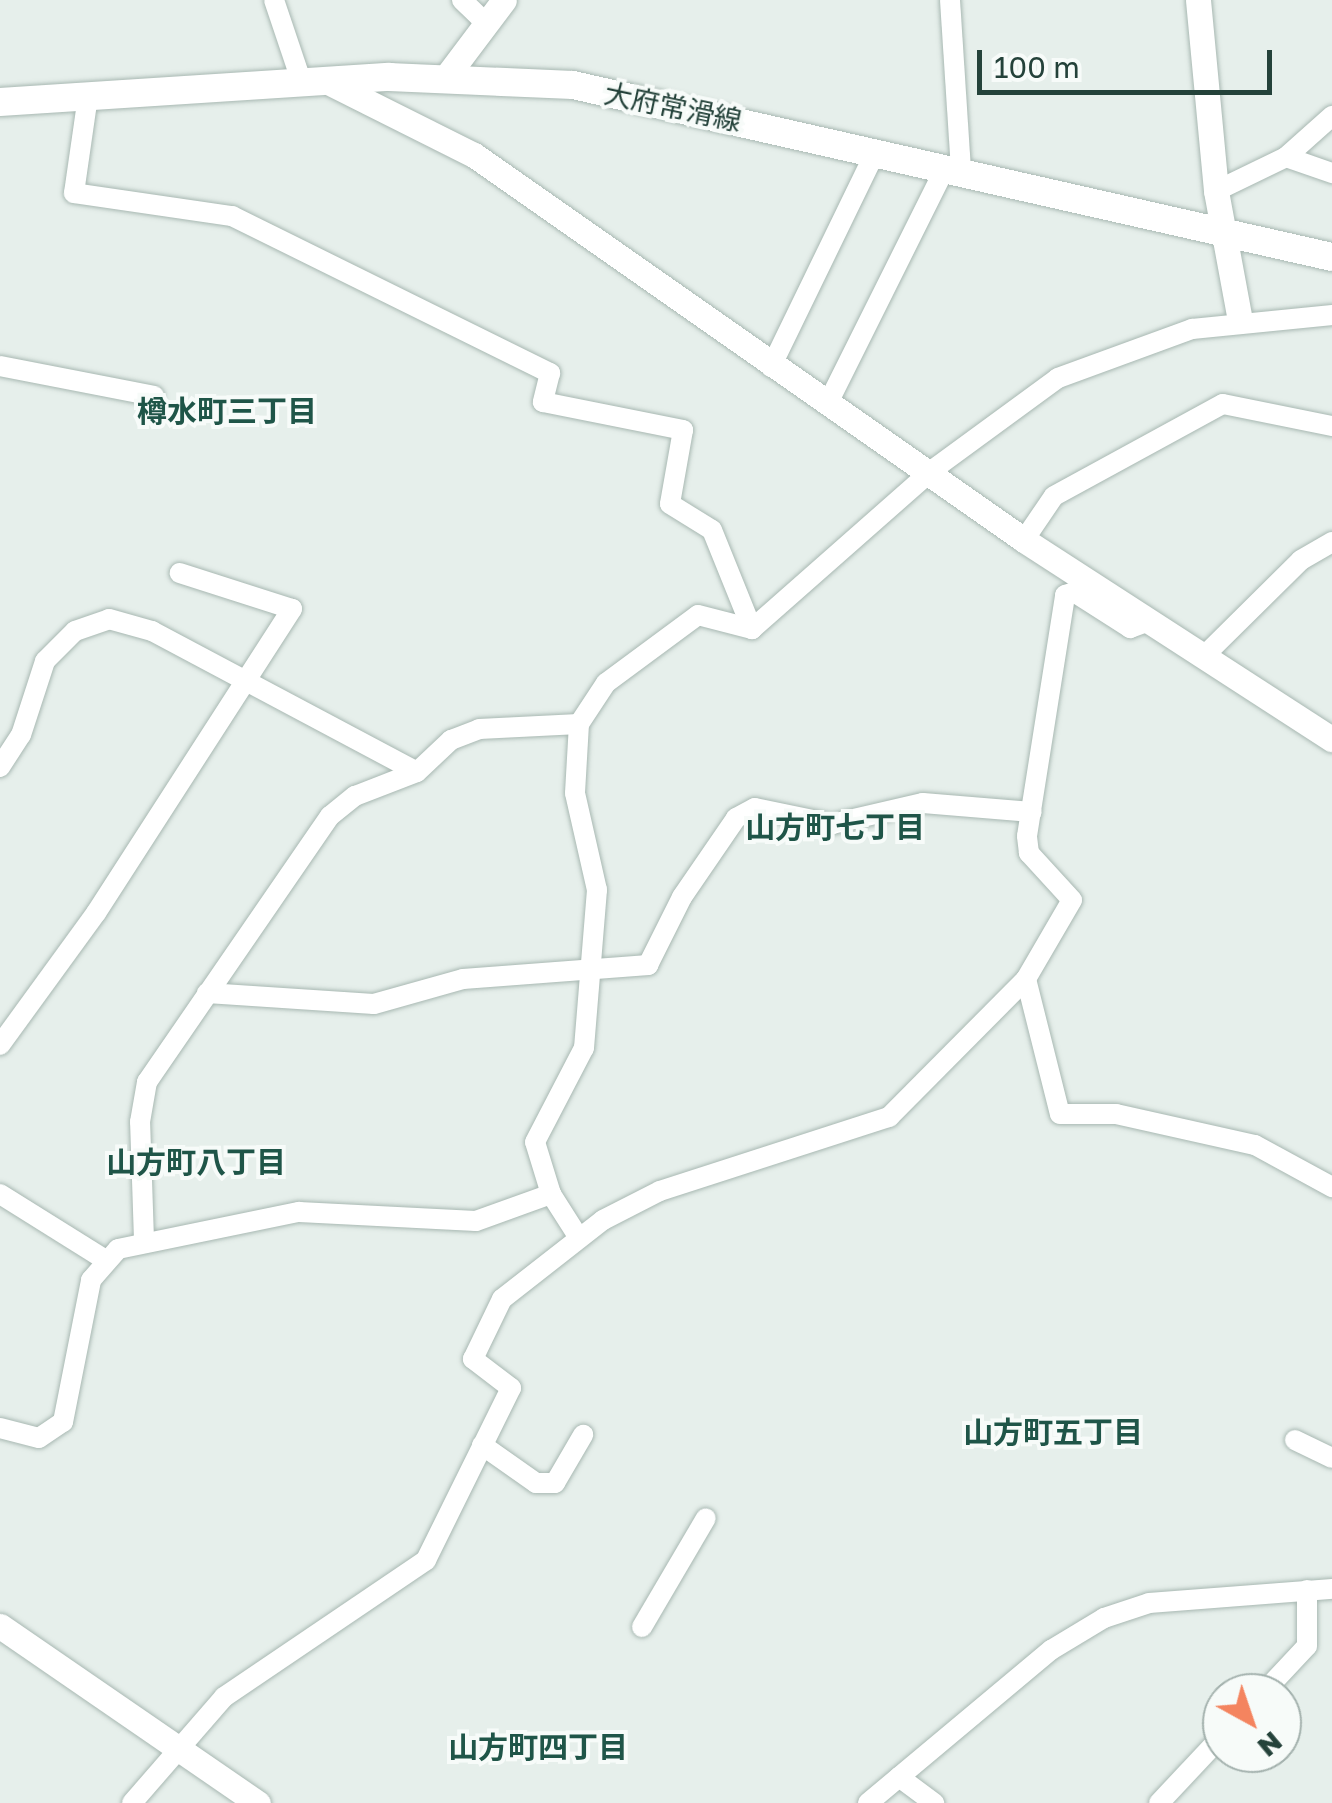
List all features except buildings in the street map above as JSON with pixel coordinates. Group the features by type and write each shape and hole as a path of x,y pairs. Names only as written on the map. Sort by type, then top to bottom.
{"main road":[{"name":"大府常滑線","path":"0,102 446,76 573,86 1332,257"}],"street":[{"path":"274,0 314,82 474,154 826,405 931,471 1024,540 1332,739"},
{"path":"462,0 484,21"},
{"path":"446,76 484,21 504,0"},
{"path":"826,405 953,171 950,0"},
{"path":"1198,0 1216,191 1240,321"},
{"path":"88,96 74,193 232,216 550,372 542,402 682,430 670,504 712,530 752,629"},
{"path":"1216,191 1286,157 1332,116"},
{"path":"771,366 875,153"},
{"path":"1286,157 1332,173"},
{"path":"752,629 931,471 1058,378 1147,341 1240,321 1332,315"},
{"path":"0,366 154,396"},
{"path":"1024,540 1054,496 1223,404 1332,426"},
{"path":"1204,656 1301,560 1332,542"},
{"path":"0,1045 250,682 292,609 180,573"},
{"path":"132,1803 177,1746 278,1654 426,1560 511,1388 473,1359 473,1350 502,1299 579,1238 694,1176 889,1117 1026,979 1072,900 1030,853 1032,812 1065,595 1074,592 1130,628 1149,621"},
{"path":"579,1238 550,1194 535,1142 584,1048 597,890 575,793 579,724 606,683 698,615 752,629"},
{"path":"0,767 21,735 38,672 65,639 95,621 129,622 418,772"},
{"path":"144,1240 140,1122 147,1082 338,808 418,772 451,740 479,729 579,724"},
{"path":"207,993 374,1004 464,979 590,972 657,958 682,897 736,818 756,808 832,824 923,803 1032,812"},
{"path":"1026,979 1060,1114 1116,1114 1255,1146 1332,1187"},
{"path":"0,1194 104,1258"},
{"path":"0,1428 38,1438 68,1414 85,1302 104,1258 144,1240 299,1212 476,1221 550,1194"},
{"path":"482,1445 536,1482 556,1484 583,1435"},
{"path":"1295,1440 1332,1458"},
{"path":"642,1626 706,1518"},
{"path":"868,1803 1050,1650 1104,1618 1149,1603 1332,1589"},
{"path":"1282,1673 1307,1646 1308,1590"},
{"path":"0,1626 258,1803"},
{"path":"1160,1803 1202,1758"},
{"path":"899,1777 934,1803"}],"district":[{"name":"樽水町三丁目","path":"227,411"},
{"name":"山方町七丁目","path":"835,827"},
{"name":"山方町八丁目","path":"196,1162"},
{"name":"山方町五丁目","path":"1053,1432"},
{"name":"山方町四丁目","path":"538,1747"}]}
